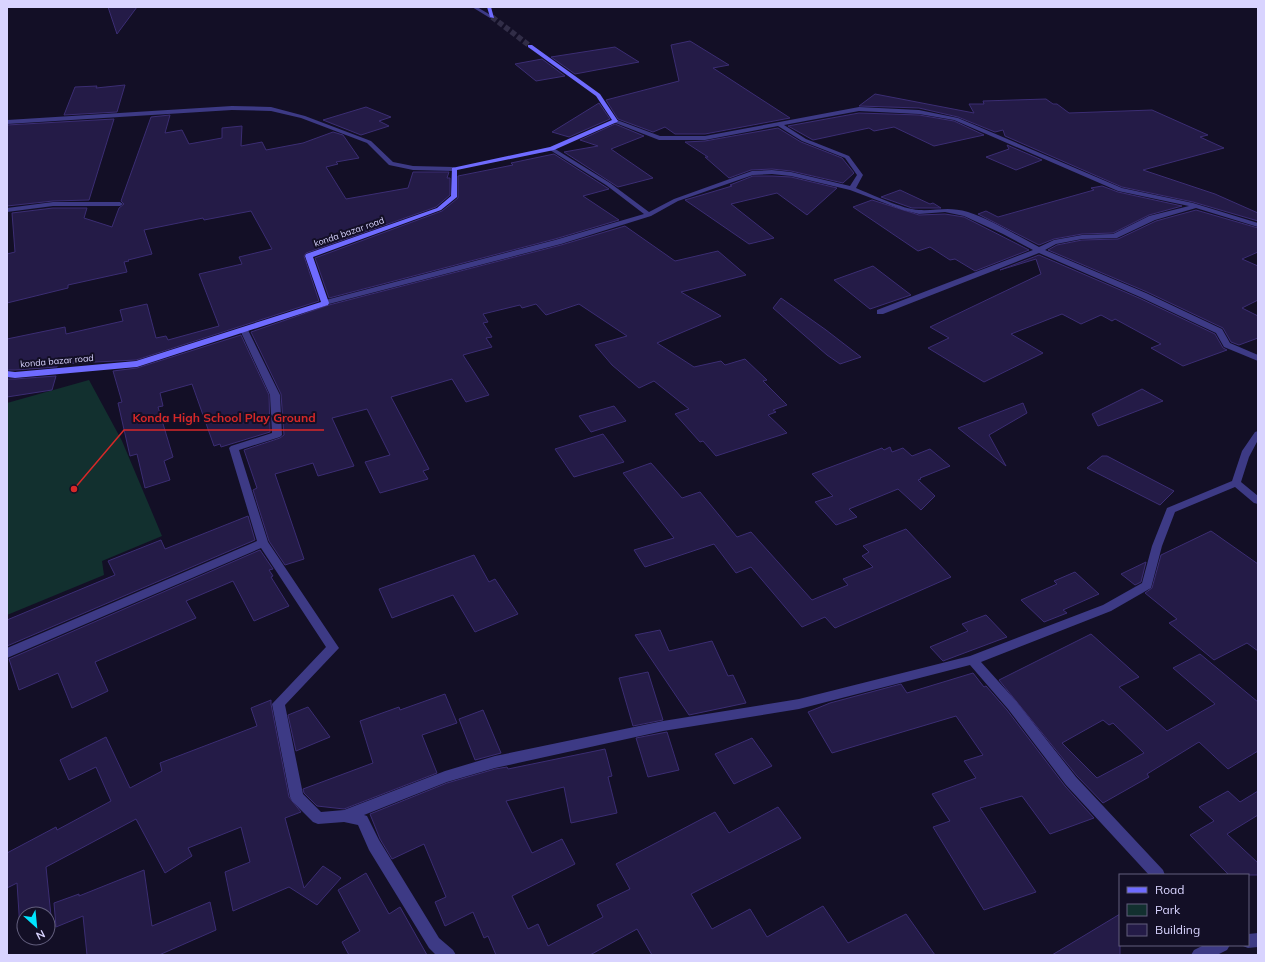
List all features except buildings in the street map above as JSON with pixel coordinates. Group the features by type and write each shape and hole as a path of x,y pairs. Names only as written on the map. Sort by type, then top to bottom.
{"street":[{"path":"474,7 492,17 489,7"},
{"path":"530,46 598,95 616,121 659,138 704,138 860,109 919,112 956,119 1120,190 1196,205 1258,226"},
{"path":"7,122 232,108 271,109 303,117 369,142 391,164 413,168 454,169 552,149 616,121"},
{"path":"780,125 804,140 847,157 860,175 852,189"},
{"path":"552,149 608,184 648,215"},
{"name":"konda bazar road","path":"11,375 137,364 325,303 309,256 439,209 454,197 454,169"},
{"path":"325,303 558,242 648,215 676,200 752,173 772,172 791,174 852,189 905,209 919,212 945,210 966,214 1006,232 1039,250 1143,295 1219,331 1227,345 1258,358"},
{"path":"7,210 53,204 120,204"},
{"path":"880,312 1039,250 1054,242 1082,237 1114,236 1152,218 1196,205"},
{"path":"244,330 275,395 278,435 234,448 263,543 333,648 278,704 297,797 318,818 344,816 445,777 495,762 663,726 799,704 972,660 1107,608 1147,585 1156,546 1171,510 1236,483"},
{"path":"7,371 11,375"},
{"path":"1236,483 1242,462 1252,440 1258,434"},
{"path":"1236,483 1258,501"},
{"path":"7,653 263,543"},
{"path":"972,660 1012,705 1071,781 1157,874"},
{"path":"344,816 362,820 374,845 434,943 448,955"},
{"path":"1199,955 1220,946"}],"green space":[{"path":"89,380 122,441 162,536 102,561 104,575 7,615 7,403"}],"tunnel":[{"path":"492,17 530,46"}],"place":[{"name":"Konda High School Play Ground","path":"74,489"}]}
